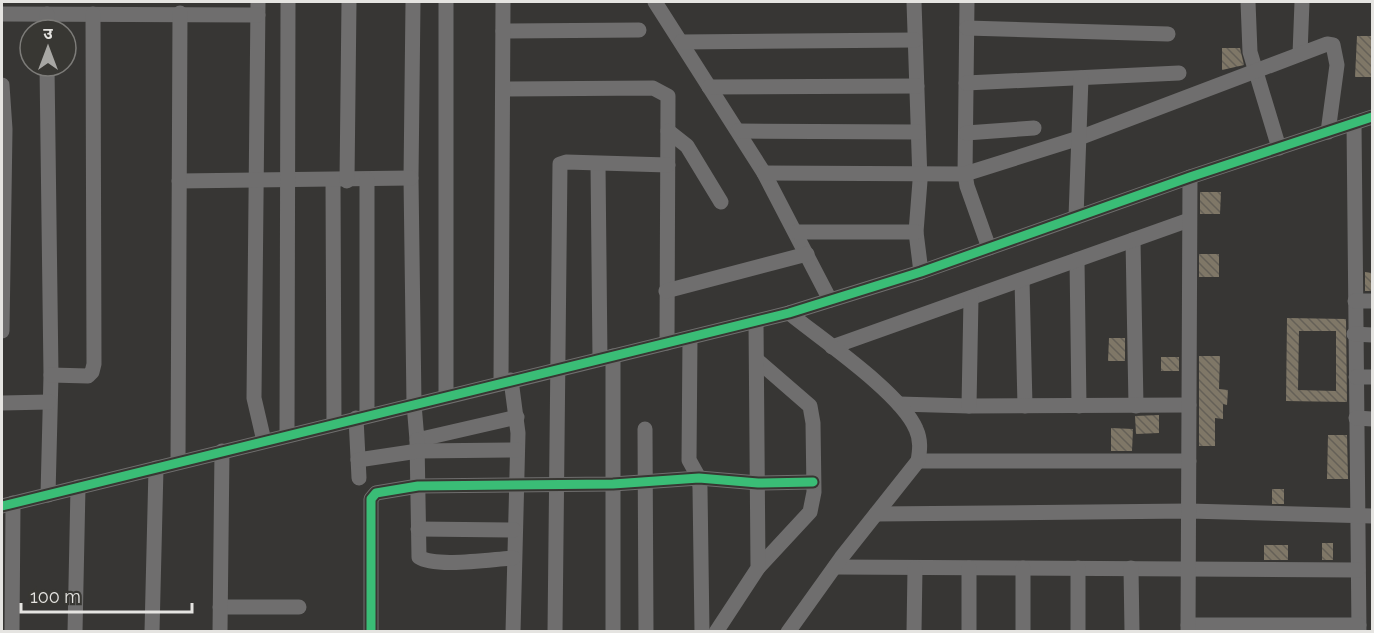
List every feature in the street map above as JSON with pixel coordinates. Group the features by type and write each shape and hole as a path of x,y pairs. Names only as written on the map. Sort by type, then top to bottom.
{"street":[{"path":"287,435 288,2"},
{"path":"334,424 340,181 349,2"},
{"path":"413,2 411,178 414,404 418,446 418,551 424,560 513,558"},
{"path":"446,2 446,396"},
{"path":"503,2 506,381 517,417 513,632"},
{"path":"655,2 764,173 797,232 830,300"},
{"path":"914,2 919,174 916,232 921,272"},
{"path":"968,2 965,174 989,248"},
{"path":"1248,2 1250,52 1279,148"},
{"path":"1300,54 1302,2"},
{"path":"2,14 180,13 258,8 254,398 264,441"},
{"path":"178,461 180,13"},
{"path":"51,375 88,376 94,364 93,14"},
{"path":"967,28 1168,34"},
{"path":"503,31 639,30"},
{"path":"681,42 915,40"},
{"path":"764,173 965,174 1079,138 1327,44 1333,45 1336,52 1328,132"},
{"path":"966,83 1179,73"},
{"path":"47,78 51,375 48,495"},
{"path":"1076,217 1082,78"},
{"path":"2,85 5,182 2,331"},
{"path":"709,87 917,86"},
{"path":"503,89 661,90 668,96 670,104 667,343"},
{"path":"12,632 7,612 7,505 178,461 789,313 921,272 1190,177 1372,117"},
{"path":"1190,177 1188,628 1362,629 1365,516 1356,418 1354,123"},
{"path":"966,133 1034,128"},
{"path":"668,131 687,146 721,202"},
{"path":"738,131 918,132"},
{"path":"555,632 558,171 560,164 566,162 668,165"},
{"path":"598,164 613,484 613,632"},
{"path":"179,181 340,181 411,178"},
{"path":"359,478 368,180"},
{"path":"832,347 1189,220"},
{"path":"797,232 916,232"},
{"path":"1133,240 1136,406"},
{"path":"666,291 807,254"},
{"path":"1077,260 1079,406"},
{"path":"1022,280 1025,406"},
{"path":"969,406 971,298"},
{"path":"1355,301 1372,301"},
{"path":"788,632 835,567 918,461 921,445 916,429 899,404 789,313"},
{"path":"756,322 758,568"},
{"path":"1354,334 1372,335"},
{"path":"690,338 689,460 691,468 699,478 702,632"},
{"path":"716,632 758,568 810,512 813,502 813,423 810,406 757,360"},
{"path":"1356,377 1372,377"},
{"path":"2,403 49,402"},
{"path":"899,404 1189,405"},
{"path":"358,460 418,446 517,417"},
{"path":"1356,418 1372,419"},
{"path":"645,429 646,632"},
{"path":"418,446 517,450"},
{"path":"220,632 222,451"},
{"path":"918,461 1189,461"},
{"path":"152,632 156,468"},
{"path":"371,632 371,499 376,493 418,486 613,484 699,478 758,483 813,482"},
{"path":"75,632 78,487"},
{"path":"876,514 1189,511 1365,516"},
{"path":"418,529 514,530"},
{"path":"835,567 1188,568 1363,575"},
{"path":"914,632 915,568"},
{"path":"969,568 969,632"},
{"path":"1023,568 1023,632"},
{"path":"1078,568 1078,632"},
{"path":"1131,568 1132,632"},
{"path":"220,607 299,607"}],"building":[{"path":"1357,36 1372,36 1372,77 1355,77"},
{"path":"1222,48 1240,48 1244,65 1222,70"},
{"path":"1200,192 1221,192 1220,214 1200,214"},
{"path":"1199,254 1219,254 1219,277 1199,277"},
{"path":"1365,272 1372,273 1372,291 1365,291"},
{"path":"1287,318 1346,319 1347,402 1286,401","holes":["1299,331 1336,331 1336,391 1298,390"]},
{"path":"1109,338 1125,338 1125,361 1108,361"},
{"path":"1199,356 1220,356 1219,389 1228,390 1227,405 1223,404 1223,419 1215,418 1215,446 1199,446"},
{"path":"1161,357 1179,357 1179,371 1161,371"},
{"path":"1159,415 1159,433 1136,434 1135,416"},
{"path":"1111,428 1133,429 1132,451 1111,451"},
{"path":"1328,435 1347,435 1348,479 1327,479"},
{"path":"1272,489 1284,489 1284,504 1272,504"},
{"path":"1322,543 1333,543 1333,560 1322,560"},
{"path":"1264,545 1288,545 1288,560 1264,560"}],"cycle path":[{"path":"2,506 789,313 921,272 1190,177 1372,117"},
{"path":"371,632 371,499 376,493 418,486 613,484 699,478 758,483 813,482"}]}
